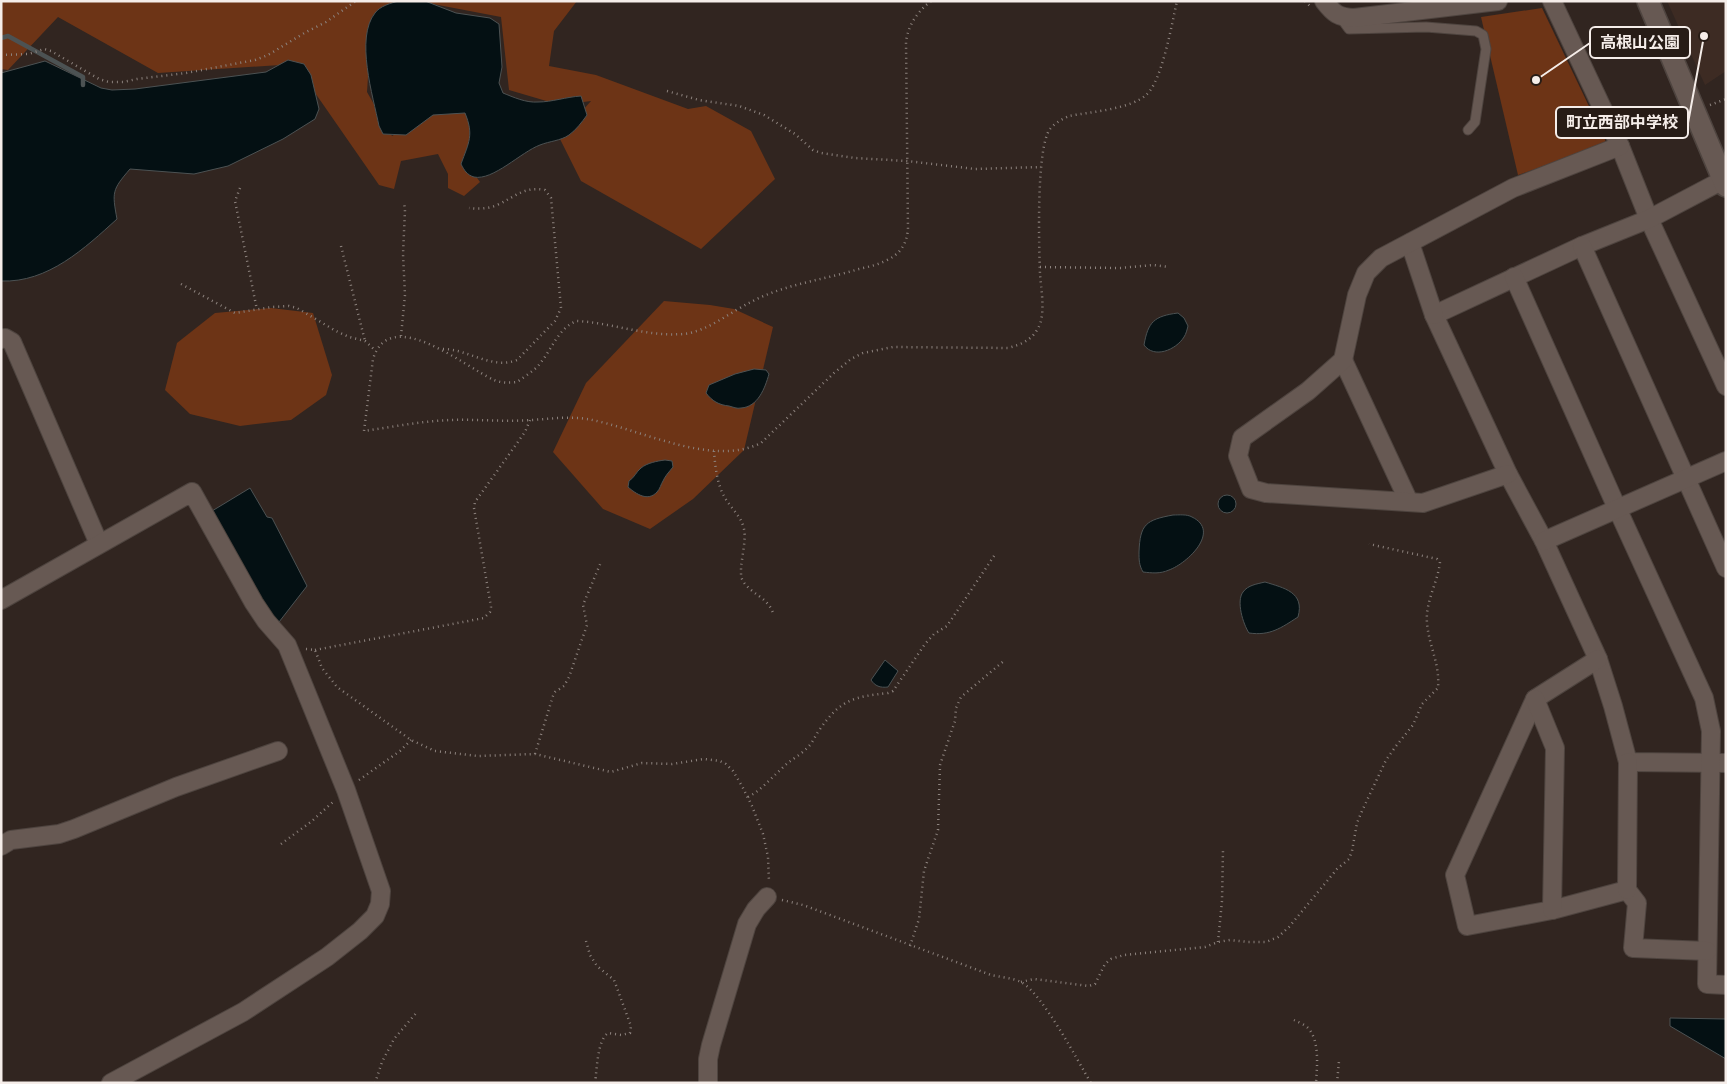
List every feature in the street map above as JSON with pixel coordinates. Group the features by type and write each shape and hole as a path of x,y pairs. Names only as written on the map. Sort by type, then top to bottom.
{"street":[{"path":"1324,1 1341,18 1392,14 1498,1"},
{"path":"1552,1 1620,146 1649,219 1726,386"},
{"path":"1434,315 1582,246 1649,219 1725,183 1648,1"},
{"path":"1508,474 1423,503 1266,493 1251,489 1238,456 1242,438 1308,391 1343,360 1357,295 1366,273 1381,258 1513,188 1620,146"},
{"path":"1410,242 1434,315 1508,474 1544,541 1598,659 1614,706 1628,762 1627,890 1637,903 1633,948 1706,951"},
{"path":"1582,246 1726,568"},
{"path":"1514,277 1704,698 1718,763 1706,951 1707,984 1726,985"},
{"path":"1,339 5,338 12,342 99,544"},
{"path":"1343,360 1409,502"},
{"path":"1544,541 1726,461"},
{"path":"1,600 192,492 254,603 266,622 288,645 346,790 382,891 380,904 375,916 360,931 327,957 243,1012 111,1083"},
{"path":"1598,659 1535,699 1454,875 1467,926 1552,910 1627,890"},
{"path":"1535,699 1555,748 1552,910"},
{"path":"1,846 11,840 58,834 74,829 176,787 278,751"},
{"path":"1628,762 1718,763"},
{"path":"708,1083 708,1059 711,1045 747,924 756,908 767,897"}],"lane":[{"path":"1341,18 1349,29 1426,27 1476,31 1483,36 1486,49 1475,122 1468,130"}],"path":[{"path":"1,55 29,54 44,50 51,51 99,79 109,82 123,82 186,73 255,60 268,55 326,22 356,1"},
{"path":"930,1 911,23 906,41 907,238 906,244 901,251 884,262 843,274 802,282 768,293 700,329 685,334 658,333 577,321 563,329 536,367 517,382 496,381 441,349 420,340 402,336 389,339 381,344 376,351 371,371 364,431 449,420 530,420 563,417 588,419 688,447 714,451 739,451 760,443 851,359 863,353 893,347 1008,348 1030,340 1040,323 1042,310 1040,267 1041,167 1046,138 1050,129 1055,124 1069,116 1125,106 1146,96 1157,81 1178,1"},
{"path":"667,91 699,100 739,106 764,115 795,134 813,150 821,153 975,169 1041,167"},
{"path":"1707,107 1726,99"},
{"path":"240,188 235,201 257,310"},
{"path":"441,349 452,349 496,363 509,363 517,360 555,321 561,308 551,198 545,190 534,188 521,192 495,206 480,209 469,208"},
{"path":"402,336 405,295 403,254 404,202"},
{"path":"341,246 365,341"},
{"path":"1040,267 1169,267"},
{"path":"181,284 235,313 289,306 297,308 336,331 365,341 376,351"},
{"path":"288,645 299,646 306,650 315,650 484,618 490,612 490,607 474,508 475,502 525,432 530,420"},
{"path":"714,451 724,497 741,519 744,529 742,579 767,603 774,613"},
{"path":"315,650 322,668 337,687 411,740 435,751 478,756 535,754 610,772 642,763 672,764 704,759 720,761 733,771 748,797 763,834 768,857 769,879 767,897 803,905 991,975 1021,982 1034,979 1089,986 1095,984 1105,964 1111,959 1124,954 1205,947 1230,940 1266,942 1278,937 1289,927 1337,869 1349,859 1357,823 1386,760 1413,725 1422,704 1438,688 1437,664 1426,622 1428,606 1439,572 1440,562 1437,559 1369,544"},
{"path":"748,797 803,752 825,722 841,705 850,700 888,694 893,691 929,639 940,628 947,626 996,553"},
{"path":"535,754 553,696 555,692 564,686 587,625 584,605 601,562"},
{"path":"910,946 919,919 924,871 938,830 940,765 955,721 958,702 961,697 1005,660"},
{"path":"1218,942 1222,901 1223,850"},
{"path":"586,942 590,955 597,966 614,980 631,1026 630,1033 621,1036 608,1033 604,1036 600,1043 595,1083"},
{"path":"1021,982 1039,1000 1058,1027 1091,1083"},
{"path":"375,1083 382,1062 394,1039 417,1012"},
{"path":"1294,1020 1307,1027 1314,1038 1316,1083"},
{"path":"1337,1083 1339,1061"}],"shaded area":[{"path":"1,1 577,1 554,31 549,66 596,75 688,109 706,106 751,131 775,179 701,249 581,181 559,137 591,101 560,105 509,90 501,17 433,4 372,16 367,92 392,136 432,113 468,111 475,138 468,165 480,182 464,196 448,188 448,174 438,154 401,161 394,189 379,185 295,64 158,73 58,17 8,70 1,69"},
{"path":"399,1 425,1 456,13 490,18 499,24 502,67 499,83 503,93 529,102 581,96 587,115 569,135 532,149 490,175 482,177 469,175 461,164 470,133 465,113 433,115 406,135 383,134 379,126 367,68 366,37 369,24 375,13 386,5"},
{"path":"1667,1 1726,1 1726,71 1705,85"},
{"path":"1542,8 1607,144 1518,175 1481,17"},
{"path":"288,60 304,64 311,75 319,109 315,119 283,139 228,166 194,174 130,169 115,192 114,203 117,219 92,241 65,262 50,270 18,280 1,281 1,73 45,61 101,88 112,90 135,89 266,72"},
{"path":"664,301 734,309 773,327 744,450 693,499 650,529 603,509 553,452 586,383"},
{"path":"271,308 313,313 332,375 326,395 291,420 240,426 190,414 165,390 177,343 215,313"},
{"path":"1178,313 1184,318 1188,326 1180,342 1165,351 1159,352 1148,349 1144,345 1150,326 1158,318"},
{"path":"754,369 766,370 769,374 760,396 747,407 738,408 722,405 706,393 709,385 735,374"},
{"path":"665,460 672,461 673,467 658,491 653,495 642,496 628,487 629,481 641,468"},
{"path":"250,488 267,517 272,518 307,586 279,622 263,607 212,511"},
{"path":"1223,495 1231,495 1236,500 1234,511 1223,513 1218,508 1218,500"},
{"path":"1173,515 1190,516 1200,523 1203,530 1198,546 1185,561 1169,570 1159,573 1143,572 1139,552 1143,529 1156,519"},
{"path":"1265,582 1286,589 1296,597 1299,609 1298,617 1281,628 1269,632 1249,633 1241,612 1241,596 1247,588"},
{"path":"885,660 898,671 888,687 876,685 871,680"},
{"path":"1670,1018 1726,1019 1726,1059 1670,1026"}],"waterway":[{"path":"1,38 8,36 83,77 83,85"}],"place":[{"name":"町立西部中学校","path":"1704,36"},
{"name":"高根山公園","path":"1536,80"}]}
